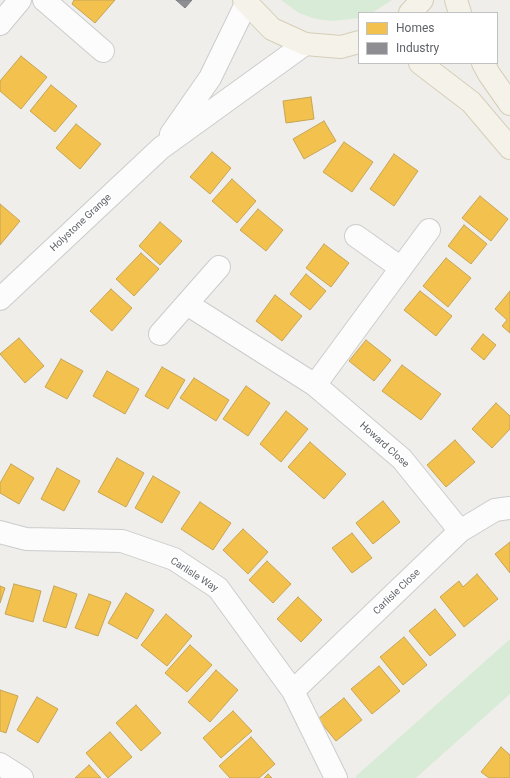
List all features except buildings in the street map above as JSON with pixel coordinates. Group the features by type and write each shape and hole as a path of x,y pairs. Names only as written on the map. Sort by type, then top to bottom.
{"main road":[{"path":"411,12 422,0"},
{"path":"456,0 460,12"},
{"path":"245,2 272,29 305,44 341,47 358,42"},
{"path":"421,64 471,102 510,148"},
{"path":"484,64 510,104"}],"street":[{"path":"0,24 20,0"},
{"path":"44,0 103,51"},
{"name":"Holystone Grange","path":"161,148 210,78 245,2"},
{"name":"Holystone Grange","path":"0,299 161,148 305,44"},
{"path":"315,385 429,230"},
{"path":"356,236 401,268"},
{"path":"160,334 219,268"},
{"name":"Howard Close","path":"187,304 315,385 402,459 460,531"},
{"name":"Carlisle Close","path":"293,691 460,531 496,510 510,508"},
{"name":"Carlisle Way","path":"0,532 26,539 122,541 174,559 218,588 293,691 336,778"},
{"path":"0,764 22,778"}],"green space":[{"path":"281,0 392,0 374,12 358,12 358,18 333,21 316,19 299,13"},
{"path":"510,639 510,694 416,778 356,778 356,776"}]}
